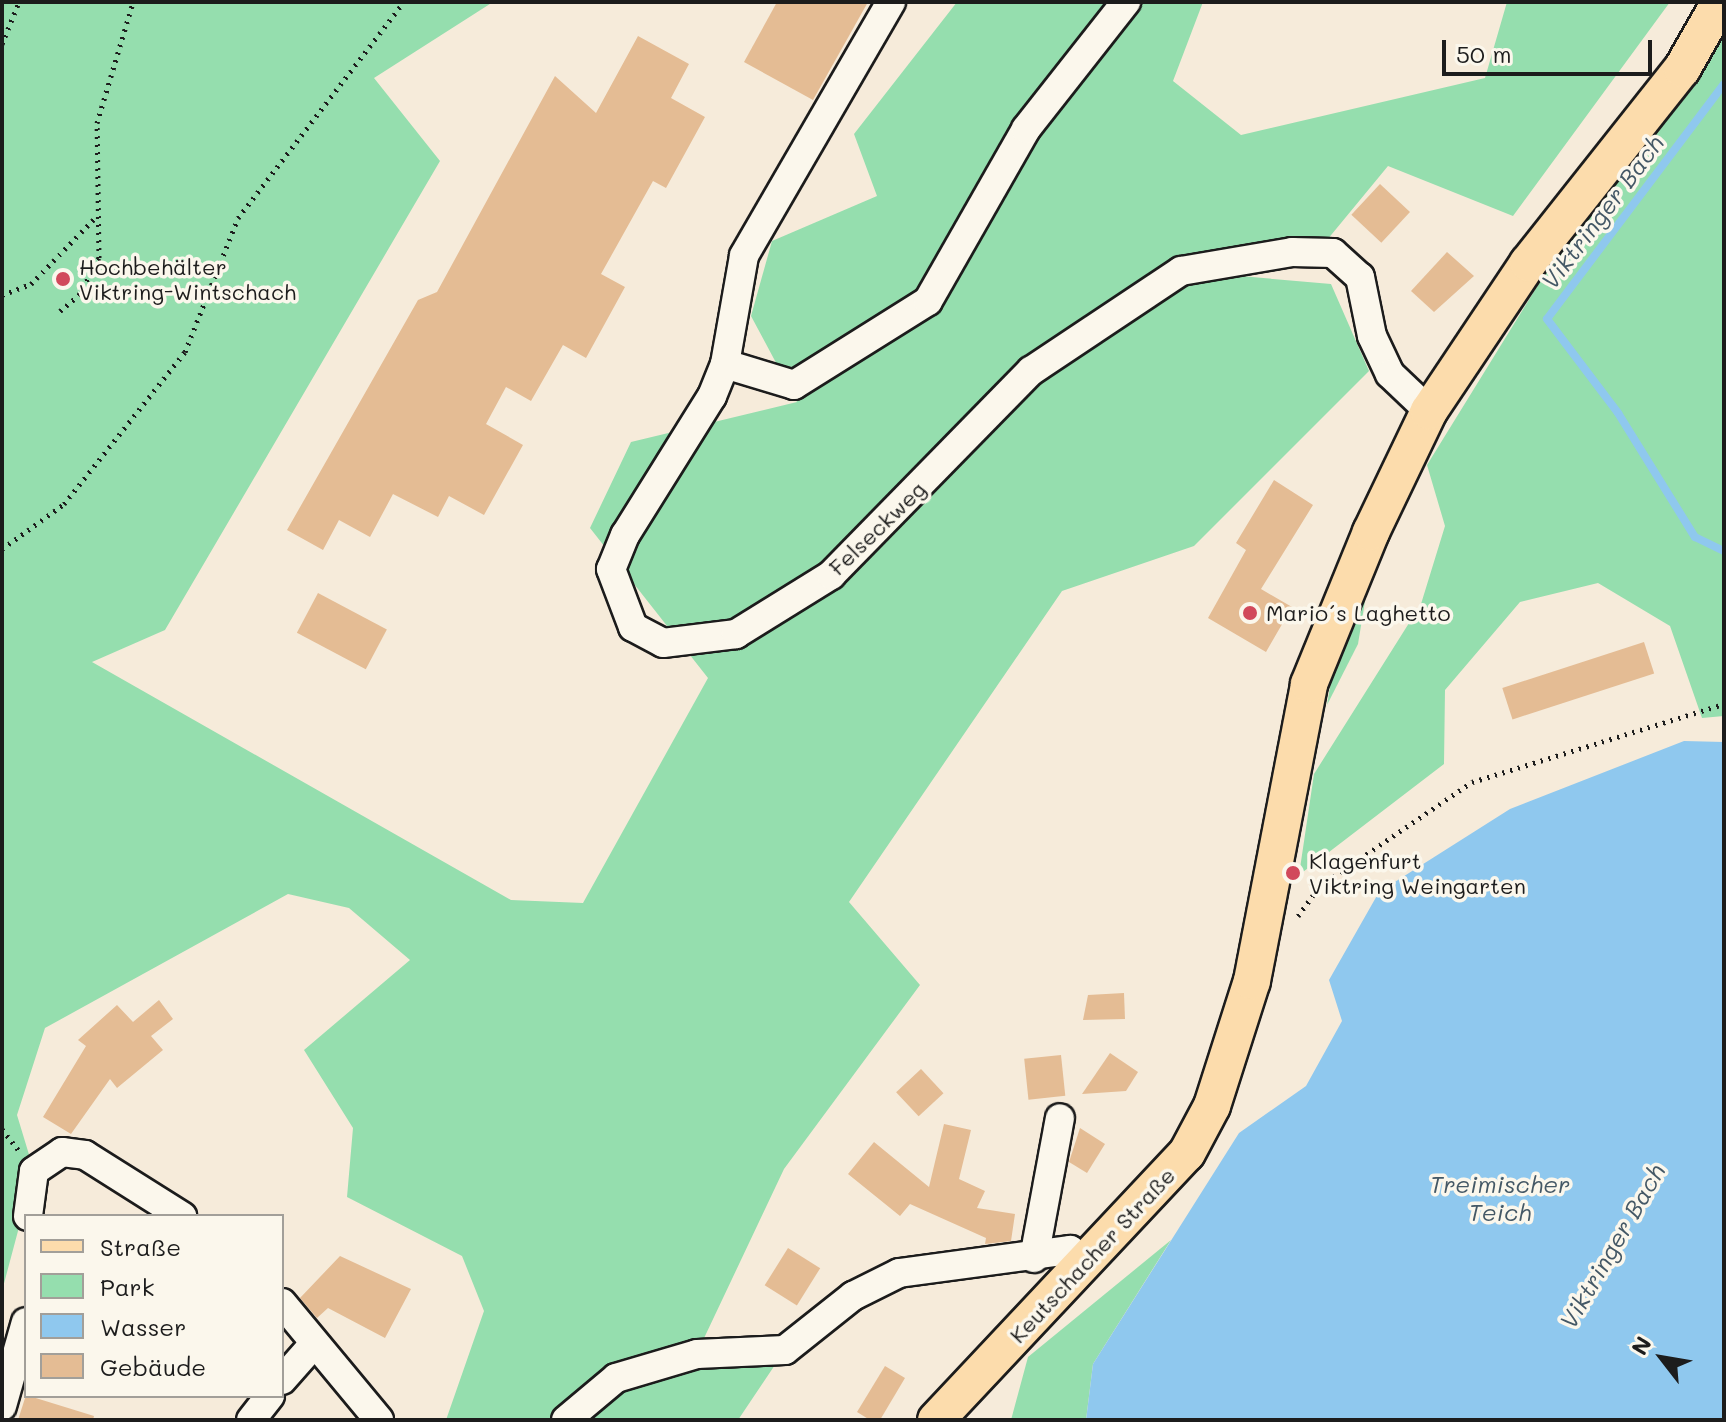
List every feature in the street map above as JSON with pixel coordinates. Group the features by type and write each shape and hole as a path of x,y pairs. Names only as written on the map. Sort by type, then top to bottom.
{"main road":[{"name":"Keutschacher Straße","path":"936,1420 1157,1190 1212,1106 1252,981 1309,684 1429,411 1528,263 1682,69 1720,2"}],"street":[{"name":"Felseckweg","path":"891,2 744,256 725,364 611,569 633,627 663,643 736,634 831,575 1031,371 1181,271 1292,252 1333,253 1360,277 1372,336 1390,374 1429,411"},
{"path":"725,364 794,385 928,301 1026,129 1126,2"},
{"path":"1034,1258 1060,1118"},
{"path":"28,1214 34,1171 62,1152 85,1155 179,1214"},
{"path":"566,1420 616,1378 697,1354 785,1350 853,1296 899,1273 1034,1258 1070,1250 1081,1266"},
{"path":"284,1306 313,1345 379,1420"},
{"path":"2,1406 24,1329"},
{"path":"284,1378 313,1345"},
{"path":"251,1420 268,1398"}],"path":[{"path":"2,44 19,2"},
{"path":"60,311 79,295 99,258 97,123 133,2"},
{"path":"2,549 64,504 185,352 238,218 404,2"},
{"path":"2,295 31,284 96,217"},
{"path":"1294,922 1320,886 1472,782 1724,704"}],"green space":[{"path":"2,2 493,2 374,78 440,161 165,630 92,662 511,900 583,903 708,678 590,528 631,442 797,402 751,316 772,241 877,196 854,134 957,2 1203,2 1173,81 1241,135 1485,78 1507,2 1670,2 1513,216 1388,166 1327,240 1183,271 1331,284 1369,371 1194,546 1062,591 849,902 920,985 784,1169 697,1353 785,1350 738,1420 446,1420 484,1311 462,1256 347,1197 353,1128 304,1050 410,960 349,908 288,894 45,1028 17,1115 34,1171 2,1291"},
{"path":"1724,30 1724,716 1702,718 1670,626 1598,583 1520,602 1445,690 1444,764 1299,875 1314,774 1421,604 1445,526 1427,465 1543,277"},
{"path":"1366,595 1358,644 1327,705 1331,681"},
{"path":"1171,1240 1093,1364 1086,1420 1011,1420 1028,1357"}],"water":[{"name":"Treimischer Teich","path":"1684,741 1724,742 1724,1420 1086,1420 1093,1364 1239,1133 1306,1086 1342,1021 1329,980 1379,892 1510,809"}],"building":[{"path":"777,2 868,2 813,100 744,62"},
{"path":"638,36 689,64 671,98 705,117 666,188 653,181 601,274 625,287 586,358 563,345 531,401 506,387 486,424 523,445 484,515 449,496 438,517 393,494 370,537 339,520 323,550 287,530 418,300 437,292 555,76 596,113"},
{"path":"1380,184 1410,212 1381,243 1351,215"},
{"path":"1447,252 1474,276 1434,312 1411,291"},
{"path":"1274,480 1313,505 1261,589 1292,607 1266,652 1208,618 1246,550 1236,543"},
{"path":"318,593 387,630 366,669 297,633"},
{"path":"1644,642 1654,673 1512,719 1502,688"},
{"path":"1124,993 1125,1019 1083,1020 1088,995"},
{"path":"159,1000 173,1019 151,1036 163,1050 117,1088 110,1079 71,1134 43,1117 86,1046 78,1040 117,1005 133,1022"},
{"path":"1110,1053 1138,1072 1126,1091 1082,1094"},
{"path":"1061,1055 1065,1096 1028,1100 1024,1059"},
{"path":"921,1069 944,1093 919,1116 896,1092"},
{"path":"944,1124 971,1130 959,1179 985,1191 977,1208 1015,1214 1011,1241 985,1244 986,1238 910,1204 900,1216 848,1174 874,1142 929,1187"},
{"path":"1080,1128 1105,1144 1087,1173 1069,1162"},
{"path":"788,1248 820,1268 797,1305 765,1285"},
{"path":"340,1256 411,1289 385,1338 328,1308 317,1318 300,1298"},
{"path":"885,1366 905,1378 880,1420 870,1420 857,1412"},
{"path":"25,1398 36,1398 94,1416 93,1420 18,1420"}],"waterway":[{"name":"Viktringer Bach","path":"1724,84 1547,319 1618,413 1695,537 1724,551"}],"place":[{"name":"Hochbehälter Viktring-Wintschach","path":"63,279"},
{"name":"Mario´s Laghetto","path":"1250,613"},
{"name":"Klagenfurt Viktring Weingarten","path":"1293,873"}]}
